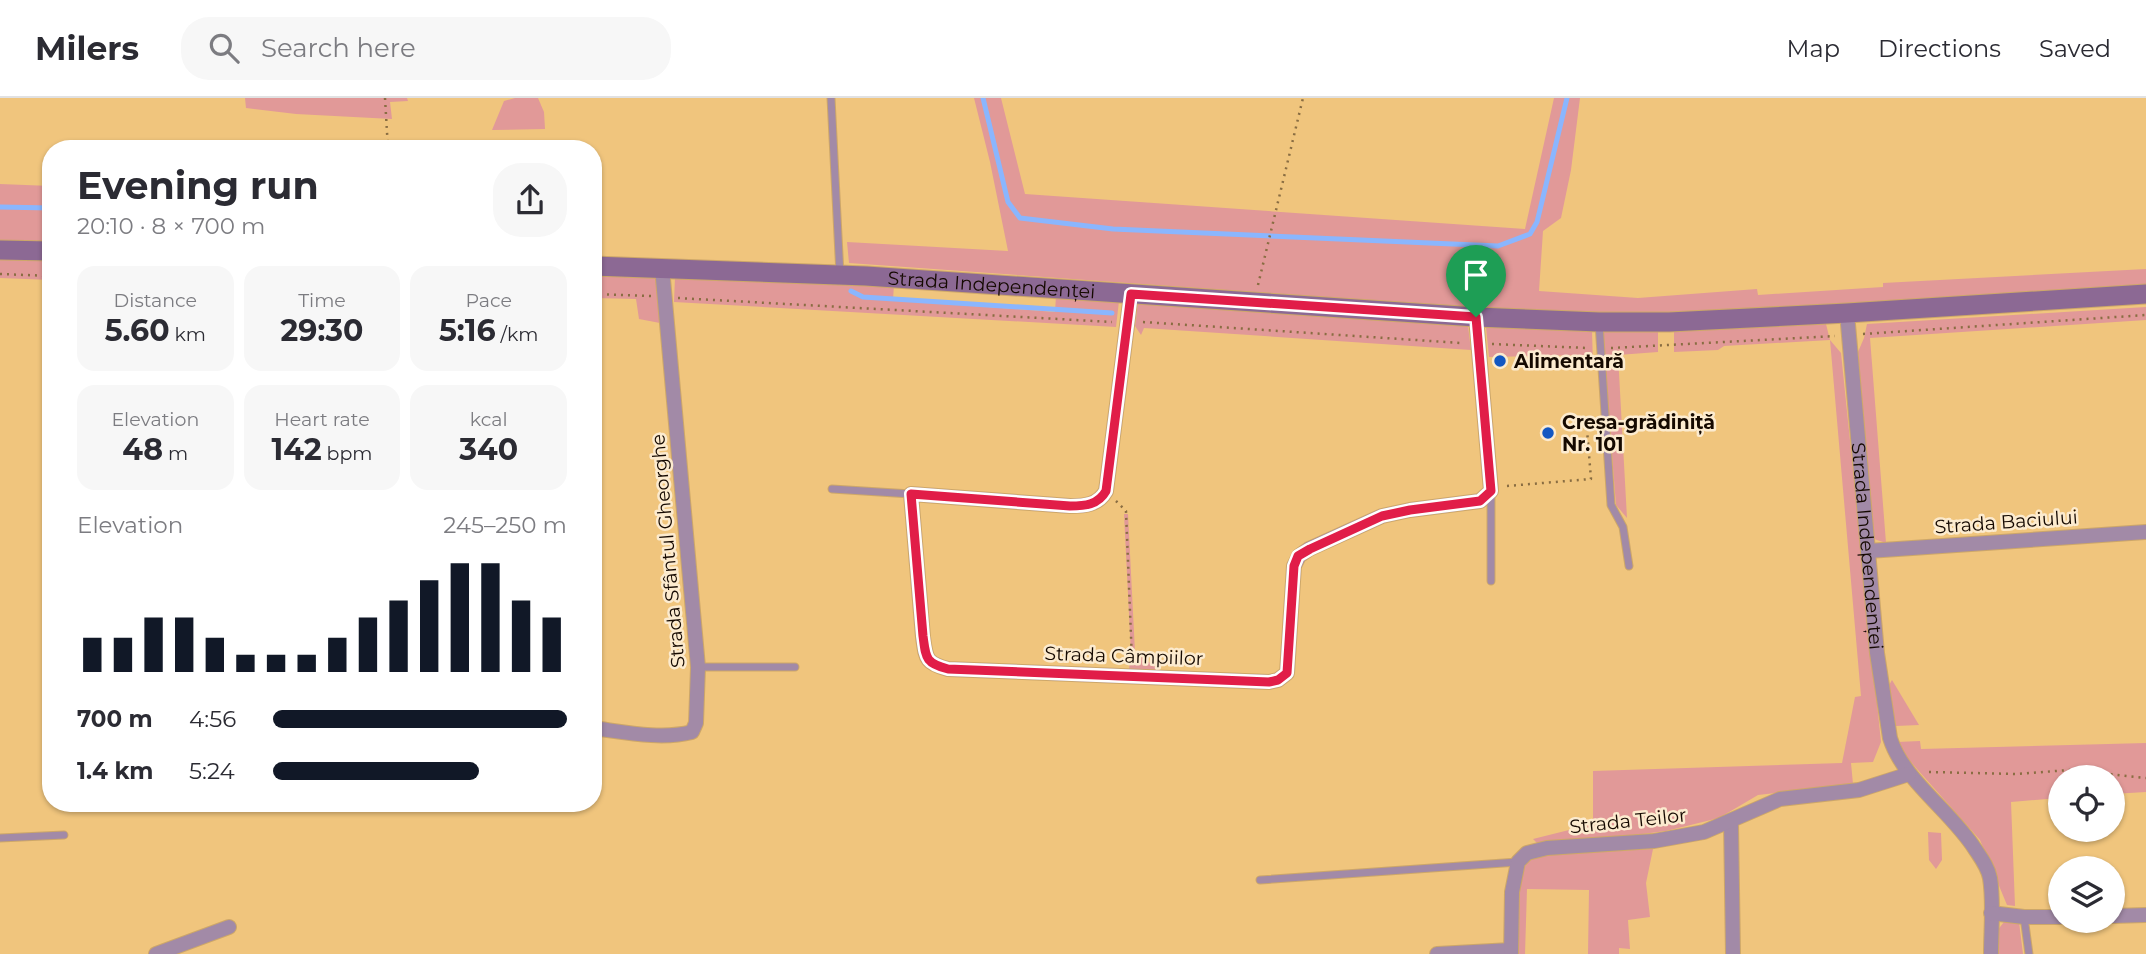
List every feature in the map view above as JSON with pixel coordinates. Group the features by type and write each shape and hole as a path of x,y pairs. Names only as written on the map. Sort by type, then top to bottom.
{"main road":[{"path":"0,250 42,251"},
{"name":"Strada Independenței","path":"602,266 840,275 1476,317 1599,322 1669,322 1847,313 2146,294"}],"street":[{"name":"Strada Sfântul Gheorghe","path":"602,729 683,734 692,732 696,723 698,667 662,268"},
{"path":"911,494 1084,506 1101,499 1106,491 1131,294"},
{"name":"Strada Independenței","path":"1847,313 1877,653 1890,738 1894,751 1909,774"},
{"path":"1476,317 1491,491"},
{"name":"Strada Câmpiilor","path":"911,494 923,636 926,657 933,665 948,669 1269,682 1278,680 1287,673 1294,566 1298,556 1382,516 1480,501 1491,491"},
{"name":"Strada Baciului","path":"1868,551 2146,532"},
{"path":"1909,774 1965,834 1985,864 1990,877 1991,954"},
{"name":"Strada Teilor","path":"1518,862 1527,853 1547,848 1654,841 1704,832 1780,799 1859,790 1909,774"},
{"path":"1731,822 1733,954"},
{"path":"1437,954 1511,952 1512,892 1518,862"},
{"path":"1991,913 2048,917"},
{"path":"2125,916 2146,915"},
{"path":"156,954 229,927"}],"lane":[{"path":"831,98 840,275"},
{"path":"1599,322 1611,505 1623,527 1629,566"},
{"path":"832,489 911,494"},
{"path":"1490,581 1491,491"},
{"path":"698,667 795,667"},
{"path":"0,838 64,835"},
{"path":"1260,880 1518,862"},
{"path":"2024,917 2029,954"}],"path":[{"path":"385,98 387,140"},
{"path":"1254,302 1303,98"},
{"path":"0,274 42,276"},
{"path":"1491,491 1514,485 1591,479 1587,430"},
{"path":"1106,491 1126,512 1133,652 1131,675"},
{"path":"1909,774 1937,771 2017,774 2069,771 2146,778"}],"shaded area":[{"path":"245,98 407,98 408,101 390,102 392,119 296,114 246,108"},
{"path":"538,98 544,112 545,129 492,130 504,101"},
{"path":"974,98 1001,98 1025,194 1525,229 1554,98 1580,98 1571,170 1561,218 1543,231 1539,291 1638,298 1757,289 1758,295 1883,287 1883,283 2146,269 2146,290 1737,314 1535,312 849,263 847,242 1008,251"},
{"path":"0,184 42,186 42,244 0,243"},
{"path":"0,258 42,260 42,280 0,278"},
{"path":"602,276 656,278 660,323 639,319 636,299 602,298"},
{"path":"675,277 894,284 893,300 1055,312 1056,296 1119,301 1116,327 674,302"},
{"path":"1138,302 1468,326 1471,350 1144,328 1141,335 1135,326"},
{"path":"2146,307 2146,320 1870,338 1886,543 1874,539 1858,352 1867,324"},
{"path":"1826,324 1830,340 1724,346 1718,350 1674,352 1674,331"},
{"path":"1486,327 1592,330 1593,366 1589,366 1588,355 1489,357"},
{"path":"1658,329 1658,352 1618,355 1627,518 1616,505 1602,330"},
{"path":"1830,340 1841,353 1881,742 1873,762 1851,763 1853,784 1758,795 1719,818 1666,831 1587,841 1537,843 1533,839 1593,824 1593,771 1842,763 1855,697 1861,696"},
{"path":"1124,514 1128,514 1135,652 1160,670 1129,669 1131,654"},
{"path":"1892,680 1919,725 1896,726 1888,687"},
{"path":"1920,741 1921,749 2146,743 2146,792 2125,793 2125,765 2048,765 2048,799 2011,802 2015,906 2007,905 1980,840 1901,751 1897,742"},
{"path":"1928,832 1941,833 1942,860 1936,869 1929,860"},
{"path":"1653,849 1646,883 1650,917 1628,920 1630,949 1619,948 1619,954 1588,954 1589,890 1527,889 1525,954 1518,954 1519,877 1527,863 1538,855"},
{"path":"2004,922 2019,922 2023,954 1997,954 1996,932"}],"waterway":[{"path":"983,98 1008,202 1020,218 1113,229 1498,246 1530,234 1537,222 1567,98"},
{"path":"0,207 42,208"},
{"path":"851,291 863,297 1112,313"}],"place":[{"name":"Alimentară","path":"1500,361"},
{"name":"Creșa-grădiniță Nr. 101","path":"1548,433"}],"route":[{"path":"1131,294 1476,317 1491,491 1480,501 1382,516 1298,556 1294,566 1287,673 1278,680 1269,682 948,669 933,665 926,657 911,494 1070,506 1084,506 1101,499 1106,491 1131,294"}]}
